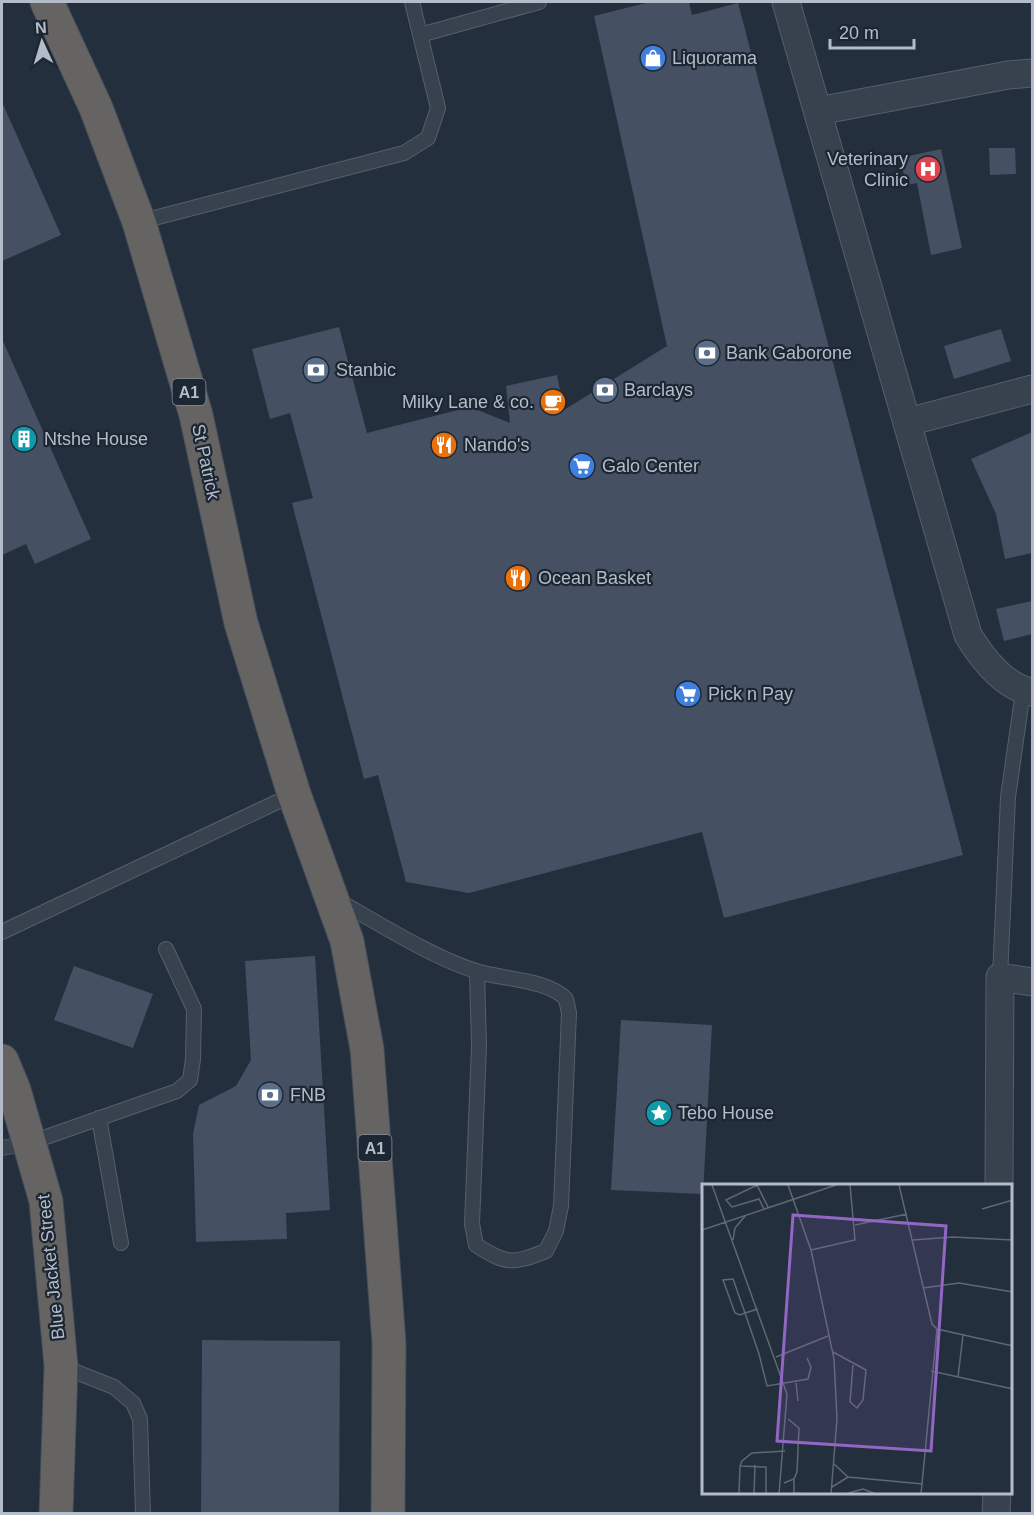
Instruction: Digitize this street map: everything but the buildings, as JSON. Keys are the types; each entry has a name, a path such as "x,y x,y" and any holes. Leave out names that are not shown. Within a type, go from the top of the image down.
{"highway":[{"name":"St Patrick","path":"47,2 96,108 139,222 196,415 241,623 294,794"},
{"name":"A1","path":"294,794 347,941 367,1049 389,1343 388,1514"},
{"name":"Blue Jacket Street","path":"2,1061 14,1090 15,1146 46,1201 61,1366 57,1514"}],"street":[{"path":"786,2 968,635 985,662 1028,692"},
{"path":"818,111 1008,75 1032,73"},
{"path":"908,423 1032,389"},
{"path":"999,1184 1000,977 1032,982"},
{"path":"996,1514 997,1494"}],"lane":[{"path":"139,222 404,153 428,138 438,108 412,2"},
{"path":"420,35 539,2"},
{"path":"1000,977 1008,797 1028,692"},
{"path":"2,932 294,794"},
{"path":"333,897 393,931 477,972 551,988 566,999 569,1013 561,1206 546,1251 521,1260 499,1260 476,1245 472,1224 479,1046 477,972"},
{"path":"15,1146 177,1091 190,1080 194,1010 166,950"},
{"path":"99,1118 122,1243"},
{"path":"61,1366 114,1387 133,1403 140,1419 143,1514"}],"place":[{"name":"Liquorama","path":"653,58"},
{"name":"Veterinary Clinic","path":"928,169"},
{"name":"Bank Gaborone","path":"707,353"},
{"name":"Stanbic","path":"316,370"},
{"name":"Barclays","path":"605,390"},
{"name":"Milky Lane & co.","path":"553,402"},
{"name":"Ntshe House","path":"24,439"},
{"name":"Nando's","path":"444,445"},
{"name":"Galo Center","path":"582,466"},
{"name":"Ocean Basket","path":"518,578"},
{"name":"Pick n Pay","path":"688,694"},
{"name":"FNB","path":"270,1095"},
{"name":"Tebo House","path":"659,1113"}]}
